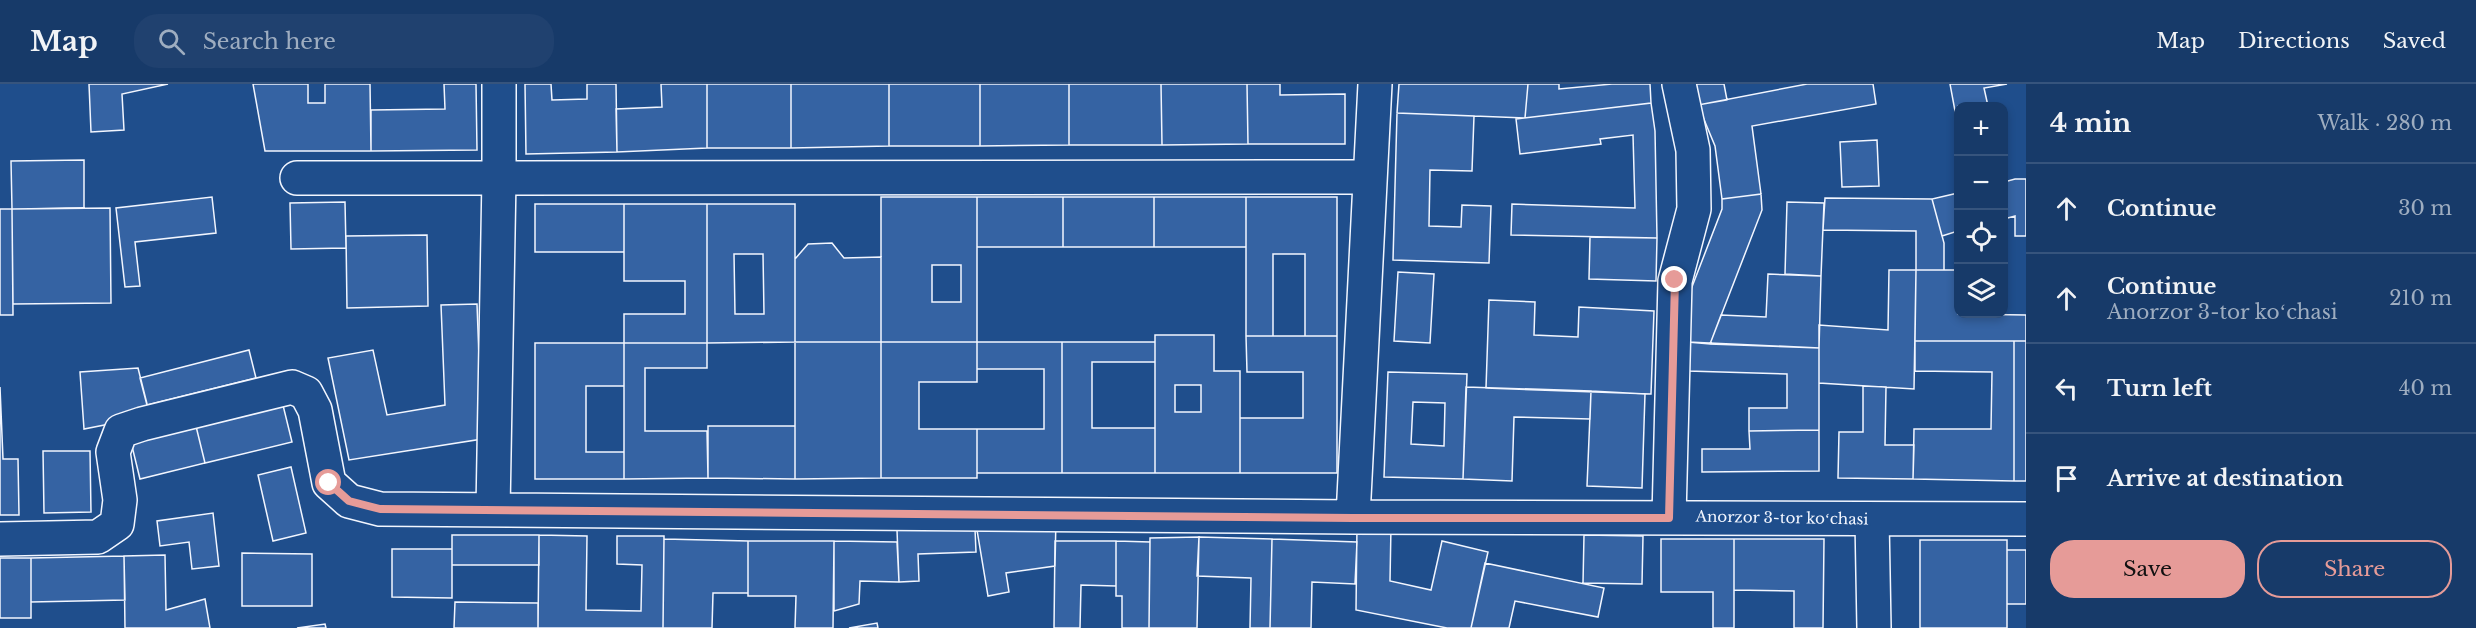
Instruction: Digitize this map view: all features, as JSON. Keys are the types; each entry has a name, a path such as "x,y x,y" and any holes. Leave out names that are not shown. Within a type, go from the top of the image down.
{"street":[{"path":"494,510 500,178 499,84"},
{"path":"1353,518 1375,84"},
{"path":"1669,518 1675,280 1694,209 1693,150 1679,84"},
{"path":"297,178 1370,177"},
{"name":"Anorzor 3-tor koʻchasi","path":"0,539 98,537 117,524 120,500 113,452 121,431 292,387 306,393 315,410 329,483 349,501 380,509 1353,518 2026,519"},
{"path":"1872,519 1874,628"}],"building":[{"path":"89,84 168,84 122,94 124,130 91,132"},
{"path":"253,84 308,84 308,103 325,103 325,84 370,84 371,151 265,151"},
{"path":"444,84 476,84 477,150 371,151 371,110 445,109"},
{"path":"525,84 551,84 552,100 587,99 587,84 616,84 617,152 526,154"},
{"path":"661,84 707,84 707,148 617,152 616,109 662,107"},
{"path":"707,84 791,84 791,148 707,148"},
{"path":"791,84 889,84 889,146 791,148"},
{"path":"889,84 980,84 980,146 889,146"},
{"path":"980,84 1069,84 1069,145 980,146"},
{"path":"1069,84 1161,84 1162,145 1069,145"},
{"path":"1161,84 1247,84 1248,144 1162,145"},
{"path":"1247,84 1280,84 1280,95 1345,94 1345,144 1248,144"},
{"path":"1399,84 1528,84 1525,118 1397,113"},
{"path":"1528,84 1559,84 1559,89 1612,84 1650,84 1651,103 1525,118"},
{"path":"1694,84 1724,84 1727,100 1698,105"},
{"path":"1807,84 1873,84 1876,104 1752,126 1761,194 1722,199 1715,146 1698,105"},
{"path":"1950,84 2007,84 1984,88 1987,102 1954,102 1954,106"},
{"path":"1651,103 1655,131 1657,238 1511,235 1512,204 1635,208 1633,135 1600,139 1601,144 1520,154 1516,119"},
{"path":"1397,113 1474,116 1472,171 1430,170 1429,226 1461,227 1462,205 1491,206 1489,263 1393,260"},
{"path":"1877,140 1879,186 1842,187 1840,142"},
{"path":"84,160 84,208 12,209 11,161"},
{"path":"2026,179 2026,236 2015,236 2015,216 2008,218 2008,181"},
{"path":"1761,194 1762,210 1710,344 1688,342 1690,292 1722,209 1722,199"},
{"path":"1954,194 1954,232 1942,236 1932,199"},
{"path":"212,197 216,233 135,242 140,286 125,287 116,208"},
{"path":"881,197 977,197 977,342 881,342","holes":["932,265 961,265 961,302 932,302"]},
{"path":"977,197 1063,197 1063,247 977,247"},
{"path":"1063,197 1154,197 1154,247 1063,247"},
{"path":"1154,197 1246,197 1246,247 1154,247"},
{"path":"1246,197 1337,197 1337,336 1305,336 1305,254 1273,254 1273,336 1246,336"},
{"path":"1825,198 1932,199 1944,243 1944,270 1916,270 1916,231 1823,230"},
{"path":"345,202 346,248 291,249 290,203"},
{"path":"1787,202 1824,203 1821,276 1785,274"},
{"path":"535,204 624,204 624,252 535,252"},
{"path":"624,204 707,204 707,343 624,343 624,314 685,314 685,281 624,281"},
{"path":"707,204 795,204 795,342 707,343","holes":["734,254 763,254 764,314 735,314"]},
{"path":"110,208 111,303 13,304 12,209"},
{"path":"0,209 12,209 13,315 0,315"},
{"path":"427,235 428,306 347,308 346,236"},
{"path":"1590,237 1657,238 1656,281 1589,279"},
{"path":"832,243 844,258 881,257 881,342 795,342 795,259 808,244"},
{"path":"1889,270 1916,270 1914,389 1819,383 1819,325 1888,330"},
{"path":"1916,270 1954,270 1954,318 2008,318 2008,315 2026,315 2026,341 1915,341"},
{"path":"1398,272 1434,274 1430,343 1394,341"},
{"path":"1768,274 1821,276 1819,348 1710,344 1721,315 1766,317"},
{"path":"1489,300 1535,302 1534,335 1578,337 1579,307 1654,311 1651,394 1486,388"},
{"path":"477,304 482,439 349,460 328,358 373,350 387,415 445,405 441,305"},
{"path":"1155,335 1214,335 1214,371 1240,371 1240,473 1155,473","holes":["1175,385 1201,385 1201,412 1175,412"]},
{"path":"1246,336 1337,336 1337,473 1240,473 1240,418 1303,418 1303,372 1247,372"},
{"path":"1915,341 2014,341 2014,481 1913,479 1914,429 1991,429 1992,372 1915,371"},
{"path":"2014,341 2026,341 2026,481 2014,481"},
{"path":"795,342 881,342 881,478 795,479"},
{"path":"881,342 977,342 977,382 919,382 919,429 977,429 977,478 881,478"},
{"path":"977,342 1062,342 1062,473 977,473 977,429 1044,429 1044,369 977,369"},
{"path":"1062,342 1155,342 1155,362 1092,362 1092,428 1155,428 1155,473 1062,473"},
{"path":"1688,342 1819,348 1819,430 1749,431 1749,408 1787,408 1787,374 1688,371"},
{"path":"535,343 624,343 624,386 586,386 586,452 624,452 624,479 535,479"},
{"path":"624,343 707,343 707,368 645,368 645,431 707,431 708,478 624,479"},
{"path":"249,350 256,378 147,405 140,378"},
{"path":"138,368 150,416 84,429 80,372"},
{"path":"1388,372 1467,374 1463,479 1384,477","holes":["1413,402 1445,403 1444,446 1411,444"]},
{"path":"1863,386 1886,387 1885,445 1914,445 1913,479 1838,478 1839,432 1863,432"},
{"path":"0,387 3,459 18,459 19,515 0,515"},
{"path":"1466,387 1591,391 1590,419 1514,417 1512,481 1463,479"},
{"path":"1591,391 1645,394 1642,488 1587,486"},
{"path":"281,397 292,442 205,463 194,418"},
{"path":"194,418 205,463 140,479 129,434"},
{"path":"708,426 795,426 795,479 708,478"},
{"path":"1819,430 1819,471 1702,472 1702,449 1750,449 1749,431"},
{"path":"43,451 90,451 91,512 44,513"},
{"path":"291,467 306,533 273,541 258,475"},
{"path":"213,513 219,566 192,569 189,542 160,546 157,521"},
{"path":"1056,517 1055,566 1006,573 1009,592 988,596 977,530"},
{"path":"1357,525 1391,526 1390,581 1431,590 1442,541 1488,552 1471,628 1447,628 1356,610"},
{"path":"975,529 976,552 918,554 919,581 899,582 897,530"},
{"path":"452,535 539,535 539,565 452,565"},
{"path":"539,535 587,536 586,610 641,611 642,565 617,564 617,536 664,536 663,628 538,628"},
{"path":"1584,535 1643,536 1642,584 1583,583"},
{"path":"1199,537 1272,539 1270,628 1250,628 1251,578 1197,576"},
{"path":"1199,537 1197,628 1149,628 1150,538"},
{"path":"664,539 748,541 748,593 713,593 712,628 663,628"},
{"path":"1272,539 1357,542 1355,584 1312,582 1311,628 1270,628"},
{"path":"1661,539 1734,539 1734,628 1713,628 1713,592 1661,592"},
{"path":"1734,539 1824,539 1823,628 1794,628 1794,591 1734,590"},
{"path":"1920,540 2007,540 2007,628 1920,628"},
{"path":"748,541 834,541 833,628 795,628 796,596 748,596"},
{"path":"834,541 897,542 899,582 860,581 859,604 834,611"},
{"path":"1055,541 1116,541 1116,586 1081,585 1080,628 1054,628"},
{"path":"1116,541 1150,542 1149,628 1122,628 1122,596 1116,596"},
{"path":"392,549 452,549 452,598 392,597"},
{"path":"2007,550 2026,550 2026,604 2007,604"},
{"path":"242,553 312,554 312,606 242,606"},
{"path":"165,555 166,610 205,599 210,628 125,628 124,556"},
{"path":"124,556 125,600 31,602 31,558"},
{"path":"0,558 31,558 31,618 0,618"},
{"path":"1485,563 1604,588 1598,617 1515,601 1509,628 1471,628"},
{"path":"455,602 538,603 538,628 454,628"},
{"path":"877,623 878,628 849,628"},
{"path":"325,624 326,628 297,628"}],"route":[{"path":"329,483 349,501 380,509 1353,518 1669,518 1675,280"}]}
